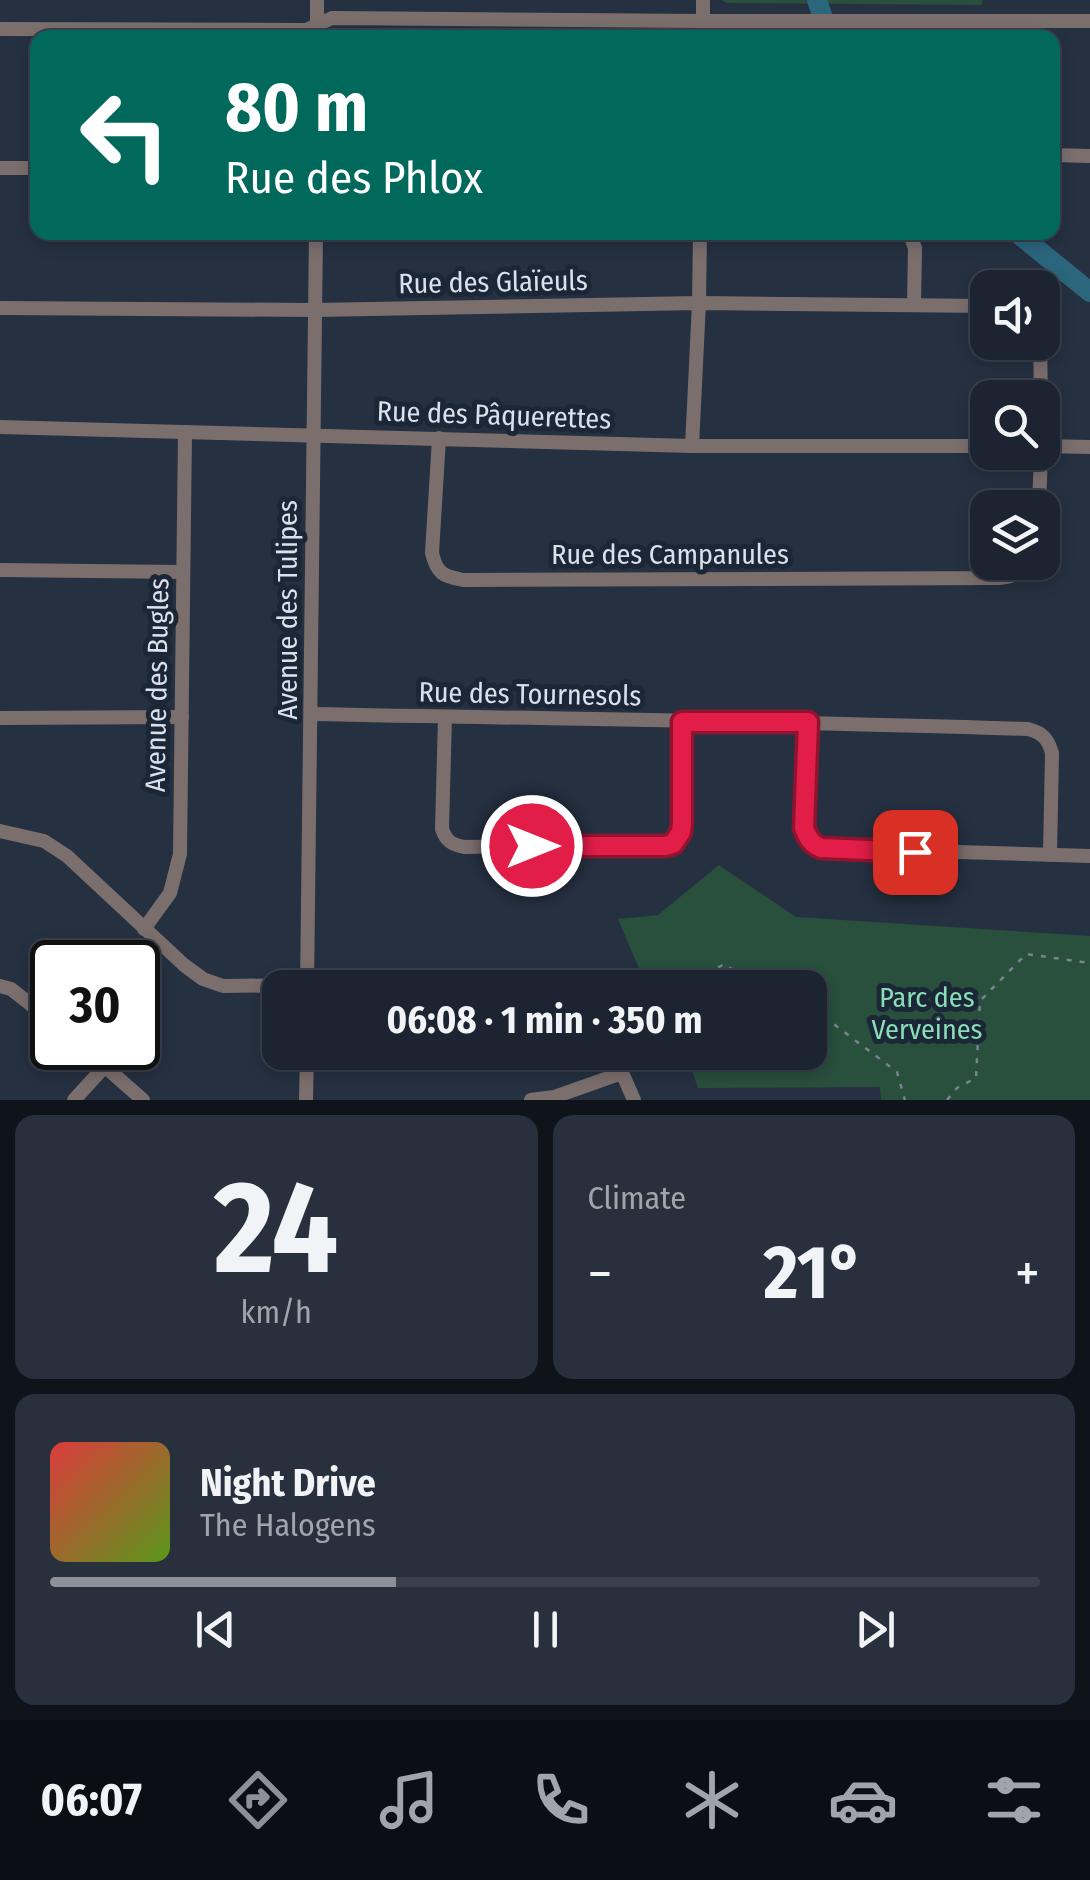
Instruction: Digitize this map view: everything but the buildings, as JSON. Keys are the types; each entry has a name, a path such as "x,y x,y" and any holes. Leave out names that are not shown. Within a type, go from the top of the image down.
{"street":[{"path":"317,30 318,0"},
{"path":"703,0 703,30"},
{"path":"318,30 332,18 703,30 780,21 1090,21"},
{"path":"0,29 306,30"},
{"path":"1060,155 1090,156"},
{"path":"0,168 30,168"},
{"name":"Avenue des Tulipes","path":"308,970 316,240"},
{"path":"692,446 700,240"},
{"path":"912,240 914,304"},
{"name":"Rue des Glaïeuls","path":"0,308 970,306"},
{"name":"Rue des Pâquerettes","path":"0,426 692,446 970,446"},
{"name":"Avenue des Bugles","path":"144,929 170,894 180,854 185,432"},
{"name":"Rue des Campanules","path":"438,438 432,552 435,565 450,578 970,578"},
{"path":"1060,448 1090,446"},
{"path":"0,570 184,572"},
{"name":"Rue des Tournesols","path":"312,714 1028,728 1049,742 1052,754 1050,855"},
{"path":"0,718 182,716"},
{"path":"445,717 442,829 451,843 464,847 673,844 682,823 682,722"},
{"path":"808,722 804,828 813,844 821,848 1090,856"},
{"path":"0,831 44,841 68,856 144,929 204,979 223,986 262,986"},
{"path":"0,986 12,988 30,1003"},
{"path":"74,1100 102,1070"},
{"path":"110,1070 143,1100"},
{"path":"306,1100 307,1070"},
{"path":"620,1070 634,1100"},
{"path":"531,1100 622,1074"}],"path":[{"path":"947,1100 957,1088 976,1078 980,1001 1026,954 1090,962"},
{"path":"827,1022 897,1072 905,1100"}],"green space":[{"path":"722,0 982,0 982,5 726,3"},
{"name":"Parc des Verveines","path":"719,865 796,917 1090,936 1090,1100 881,1100 880,1087 698,1088 692,1070 827,1070 827,970 640,970 618,919 658,915"}],"waterway":[{"path":"817,0 830,30"},
{"path":"1026,240 1090,292"}],"route":[{"path":"532,846 673,844 682,823 682,722 808,722 804,828 808,838 821,848 915,852"}]}
